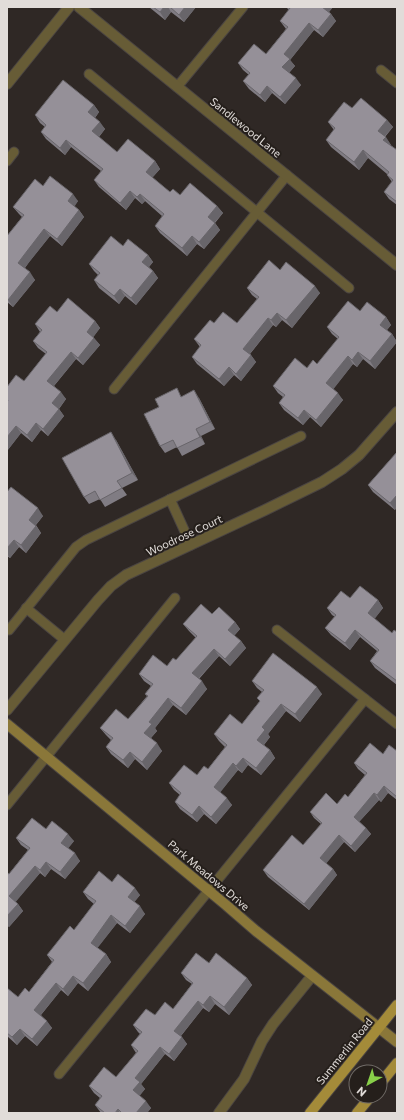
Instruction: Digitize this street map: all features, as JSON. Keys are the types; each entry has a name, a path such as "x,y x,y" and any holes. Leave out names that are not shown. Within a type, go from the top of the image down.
{"main road":[{"name":"Summerlin Road","path":"310,1113 397,1005"},
{"path":"388,1074 397,1063"},
{"path":"357,1113 364,1104"}],"street":[{"path":"7,84 69,7"},
{"name":"Sandlewood Lane","path":"79,7 397,265"},
{"name":"Woodrose Court","path":"7,710 111,586 126,575 279,503 322,482 342,470 359,455 397,412"},
{"name":"Park Meadows Drive","path":"7,724 256,932 397,1042"},
{"path":"219,1113 244,1079 262,1041 273,1024 312,976"}],"lane":[{"path":"177,87 243,7"},
{"path":"381,70 397,83"},
{"path":"89,74 349,288"},
{"path":"7,161 14,152"},
{"path":"114,389 287,175"},
{"path":"9,630 76,547 86,540 301,436"},
{"path":"170,499 191,545"},
{"path":"7,806 175,598"},
{"path":"26,608 65,640"},
{"path":"277,630 397,724"},
{"path":"59,1074 365,699"}],"building":[{"path":"153,7 164,7 160,12"},
{"path":"170,7 185,7 179,15"},
{"path":"289,7 322,7 331,14 318,30 309,23 284,54 290,59 282,67 296,78 280,97 267,86 260,95 243,81 250,73 238,63 254,44 266,54 288,27 280,21 290,8"},
{"path":"63,80 94,105 88,112 100,122 92,131 117,152 128,139 155,161 146,172 170,192 173,189 180,195 190,183 217,206 208,217 215,223 199,242 192,236 182,248 155,226 164,214 140,194 137,197 130,191 120,203 94,180 103,169 66,140 60,148 41,132 46,125 35,115"},
{"path":"361,98 387,120 378,131 386,137 383,140 397,150 397,202 384,192 393,180 387,175 389,172 363,150 354,162 326,140 335,128 328,122 344,102 352,108"},
{"path":"50,176 73,194 68,201 79,210 57,239 44,229 18,263 30,272 8,300 7,236 24,215 13,207 35,179 43,186"},
{"path":"111,236 123,246 128,239 148,255 142,262 153,271 131,298 120,289 114,296 94,280 100,273 89,264"},
{"path":"269,260 280,270 286,262 315,286 286,320 277,313 271,320 268,318 243,349 251,355 236,374 229,367 219,379 192,357 201,345 194,339 210,320 214,323 223,312 237,323 259,297 247,288"},
{"path":"68,298 95,321 87,332 94,338 78,358 71,352 47,381 61,392 52,403 59,409 43,429 36,423 27,435 16,426 7,437 7,387 16,375 24,381 47,352 33,341 42,330 35,324 50,306 57,312"},
{"path":"348,301 360,311 367,302 386,317 380,325 392,334 370,361 358,352 352,360 348,356 326,383 338,393 316,420 304,410 298,418 279,403 285,395 273,386 295,358 307,368 313,360 317,364 339,337 327,327"},
{"path":"177,388 181,397 194,390 210,422 196,429 200,437 177,448 173,440 160,446 144,414 159,407 155,399"},
{"path":"111,432 132,473 117,481 122,488 100,500 95,491 84,497 62,458"},
{"path":"397,452 397,495 390,503 368,485"},
{"path":"11,487 38,508 29,520 36,526 21,545 14,540 7,548 7,492"},
{"path":"360,586 378,600 368,613 392,633 394,630 397,632 397,681 370,661 379,650 355,630 345,643 325,628 336,615 327,608 341,591 350,598"},
{"path":"201,604 212,614 219,607 235,622 228,630 241,641 225,659 214,649 192,673 202,681 181,708 168,698 149,722 152,724 144,733 157,743 142,762 130,752 123,760 106,747 113,738 100,728 116,709 128,719 148,696 145,694 153,684 139,674 153,655 167,666 173,658 176,660 197,636 183,624"},
{"path":"273,653 317,687 295,714 281,704 262,727 265,730 257,740 270,750 256,768 243,758 236,766 233,763 214,787 227,798 211,817 199,806 192,815 175,802 181,793 169,783 184,765 197,775 204,766 208,769 227,745 214,734 230,714 242,724 260,701 257,698 264,690 252,681"},
{"path":"370,743 383,754 389,745 397,751 397,797 384,786 377,795 374,793 354,817 366,828 351,846 339,835 320,858 333,869 304,904 263,870 292,835 303,845 322,823 310,812 326,793 337,804 345,794 348,797 367,773 354,763"},
{"path":"32,818 46,829 52,821 68,834 61,843 75,853 60,872 46,862 40,870 35,866 9,896 18,904 7,916 7,873 9,874 30,848 16,838"},
{"path":"99,871 112,882 118,874 135,888 128,897 140,906 125,926 111,915 91,943 106,954 83,983 73,976 63,989 56,983 34,1010 47,1021 32,1039 20,1029 12,1037 7,1033 7,988 18,997 25,988 29,992 54,960 47,955 70,926 74,930 96,901 83,892"},
{"path":"196,953 209,963 216,953 247,978 224,1007 210,996 203,1005 198,1001 174,1031 182,1037 169,1054 160,1047 135,1078 140,1082 133,1090 146,1101 136,1113 122,1113 118,1109 115,1113 105,1113 95,1105 102,1096 89,1086 104,1067 116,1077 138,1051 131,1045 142,1032 133,1025 146,1009 155,1015 165,1002 173,1009 193,983 181,973"}]}
